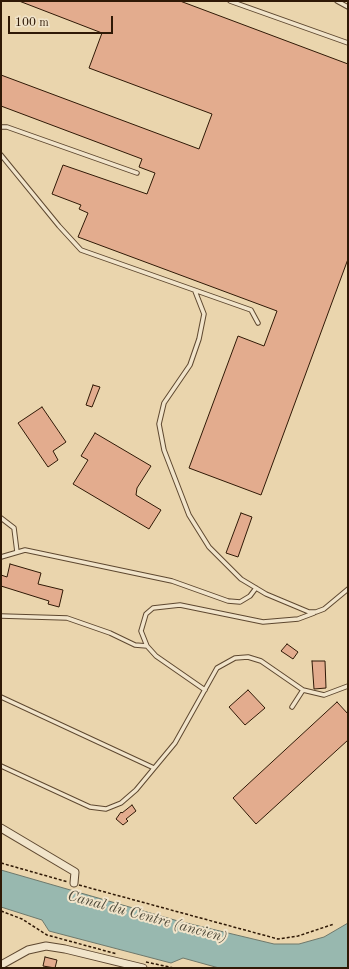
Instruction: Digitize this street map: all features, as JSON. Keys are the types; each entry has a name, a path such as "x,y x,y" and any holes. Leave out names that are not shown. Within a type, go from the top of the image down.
{"street":[{"path":"1,828 74,872 74,883"},
{"path":"1,965 28,950 46,946 65,948 143,968"}],"lane":[{"path":"230,1 348,43"},
{"path":"337,1 348,7"},
{"path":"1,127 7,127 137,173"},
{"path":"1,155 59,226 81,250 251,310 258,323"},
{"path":"195,291 204,314 200,339 190,365 164,403 159,424 164,450 189,515 209,547 240,579 256,588 309,612 316,612"},
{"path":"1,518 14,528 17,552"},
{"path":"1,557 25,550 172,581 228,600 240,602 250,596 256,588"},
{"path":"205,690 156,656 147,646 141,631 146,614 153,608 180,605 263,622 298,619 324,609 348,589"},
{"path":"1,616 67,618 110,633 135,645 147,646"},
{"path":"1,766 90,807 106,809 121,803 136,790 175,743 217,668 235,658 248,657 261,661 303,690 324,695 348,686"},
{"path":"292,708 303,690"},
{"path":"1,697 154,768"}],"path":[{"path":"1,863 278,939 298,936 334,924"},
{"path":"1,911 22,920 47,935 119,954"},
{"path":"140,960 174,968"}],"water":[{"name":"Canal du Centre (ancien)","path":"1,870 178,921 274,944 299,944 324,937 348,923 348,968 219,968 183,958 171,963 49,931 42,920 1,907"}],"building":[{"path":"19,1 180,1 348,64 348,259 261,495 189,468 238,336 264,346 277,311 78,237 88,213 79,209 81,205 52,194 63,165 147,194 155,173 139,167 142,159 1,106 1,75 199,149 212,114 89,68 102,33"},
{"path":"93,385 100,387 92,407 86,405"},
{"path":"42,407 66,442 53,451 58,460 48,467 18,423"},
{"path":"95,433 151,466 137,488 136,495 161,510 149,529 73,484 88,460 81,456"},
{"path":"241,513 252,517 238,557 226,553"},
{"path":"10,564 41,573 38,584 63,590 59,607 48,604 49,601 1,586 1,575 7,577"},
{"path":"287,644 298,652 293,659 281,651"},
{"path":"312,661 325,661 326,688 314,689"},
{"path":"248,690 265,708 245,725 229,707"},
{"path":"337,702 348,714 348,740 256,824 233,798"},
{"path":"132,805 136,811 126,819 128,821 123,825 116,819 121,812 122,813"},
{"path":"45,957 57,960 55,968 43,966"}]}
